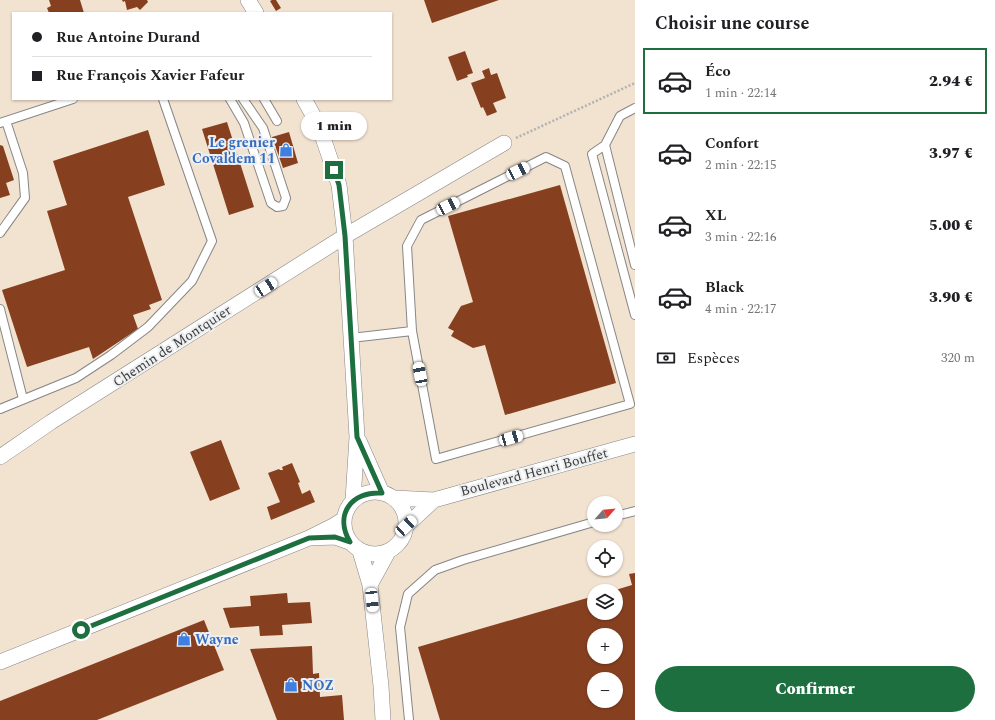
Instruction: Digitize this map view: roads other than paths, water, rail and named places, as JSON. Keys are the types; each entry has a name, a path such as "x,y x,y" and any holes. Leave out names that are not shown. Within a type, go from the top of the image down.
{"street":[{"path":"248,0 255,12"},
{"path":"305,100 319,126 339,185 345,236 357,437 353,500"},
{"name":"Chemin de Montquier","path":"0,457 51,422 345,236 504,143"},
{"path":"357,437 388,496"},
{"name":"Boulevard Henri Bouffet","path":"388,496 434,500 635,444"},
{"path":"309,538 335,537 355,547 369,554 379,555 395,548 401,541 406,526 405,515 401,506 388,496 372,492 353,500 347,509 344,519 344,527 355,547 370,585 381,686 383,720"},
{"name":"Boulevard Henri Bouffet","path":"406,526 434,500"},
{"path":"0,662 309,538 344,519"},
{"path":"370,585 388,552"}],"lane":[{"path":"0,233 25,198 23,173 3,122 70,100"},
{"path":"0,409 76,378 111,355 148,327 192,281 212,242 163,100"},
{"path":"231,100 244,123 271,203 276,207 283,206 286,198 263,128 244,100"},
{"path":"265,100 276,121"},
{"path":"635,108 620,116 605,145 592,154 635,315"},
{"path":"605,145 635,265"},
{"path":"546,157 565,166 630,404 436,459 412,331 407,246 420,220 546,157"},
{"path":"0,309 3,334 23,399"},
{"path":"351,338 412,331"},
{"path":"623,514 635,511"},
{"path":"409,720 400,627 408,594 435,570 463,560 587,524"}],"place":[{"name":"Le grenier Covaldem 11","path":"286,150"},
{"name":"Wayne","path":"184,639"},
{"name":"NOZ","path":"291,685"}]}
